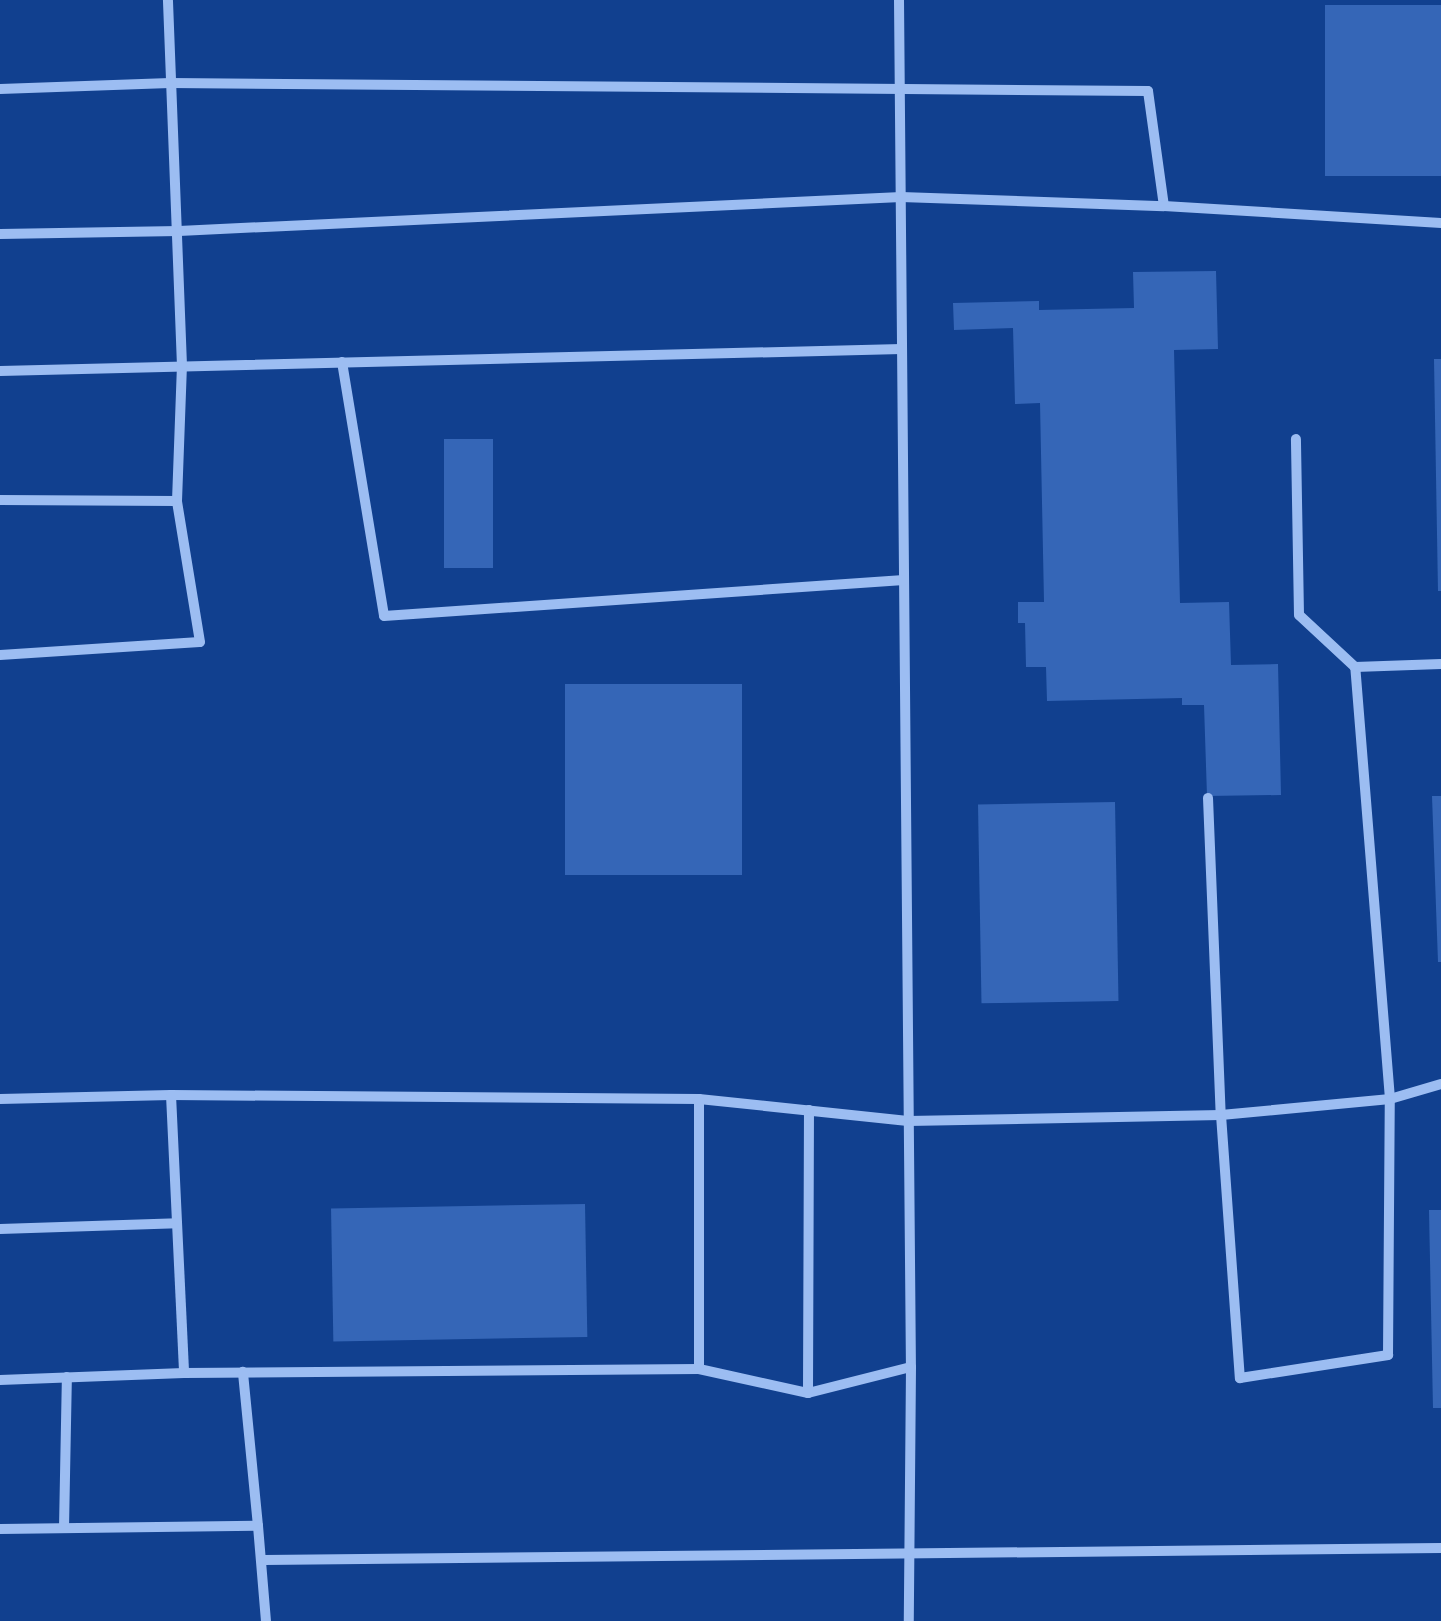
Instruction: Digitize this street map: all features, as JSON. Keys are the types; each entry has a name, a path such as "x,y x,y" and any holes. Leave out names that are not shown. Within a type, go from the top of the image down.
{"street":[{"path":"0,655 201,642 177,501 182,366 179,231 170,83 168,0"},
{"path":"899,0 910,1367 909,1621"},
{"path":"0,89 170,83 1148,91 1164,206"},
{"path":"0,234 179,231 901,197 1164,206 1441,223"},
{"path":"0,371 902,349"},
{"path":"342,362 384,616 904,580"},
{"path":"1208,798 1221,1115 1239,1378 1388,1355 1390,1099 1355,667 1299,615 1296,439"},
{"path":"0,500 177,501"},
{"path":"1355,667 1441,664"},
{"path":"0,1100 171,1095 699,1099 908,1121 1221,1115 1390,1099 1441,1084"},
{"path":"171,1095 184,1372"},
{"path":"699,1099 699,1369"},
{"path":"808,1393 809,1110"},
{"path":"0,1229 177,1223"},
{"path":"0,1380 184,1372 699,1369 808,1393 910,1367"},
{"path":"243,1372 258,1526 264,1560 266,1621"},
{"path":"64,1528 67,1377"},
{"path":"0,1529 258,1526"},
{"path":"264,1560 908,1556 1441,1548"}],"building":[{"path":"1325,5 1441,5 1441,176 1325,176"},
{"path":"1216,271 1218,349 1174,350 1180,603 1229,602 1231,665 1278,664 1281,795 1207,796 1204,705 1182,705 1182,698 1047,701 1046,667 1026,667 1025,623 1018,623 1018,602 1044,602 1040,403 1015,404 1013,328 954,330 953,303 1039,301 1039,310 1134,308 1133,272"},
{"path":"1434,359 1441,359 1441,591 1438,591"},
{"path":"444,439 493,439 493,568 444,568"},
{"path":"565,684 742,684 742,875 565,875"},
{"path":"1432,796 1441,796 1441,962 1438,962"},
{"path":"1115,802 1118,1001 981,1003 978,804"},
{"path":"585,1204 587,1337 333,1341 331,1208"},
{"path":"1429,1210 1441,1210 1441,1408 1433,1408"}]}
